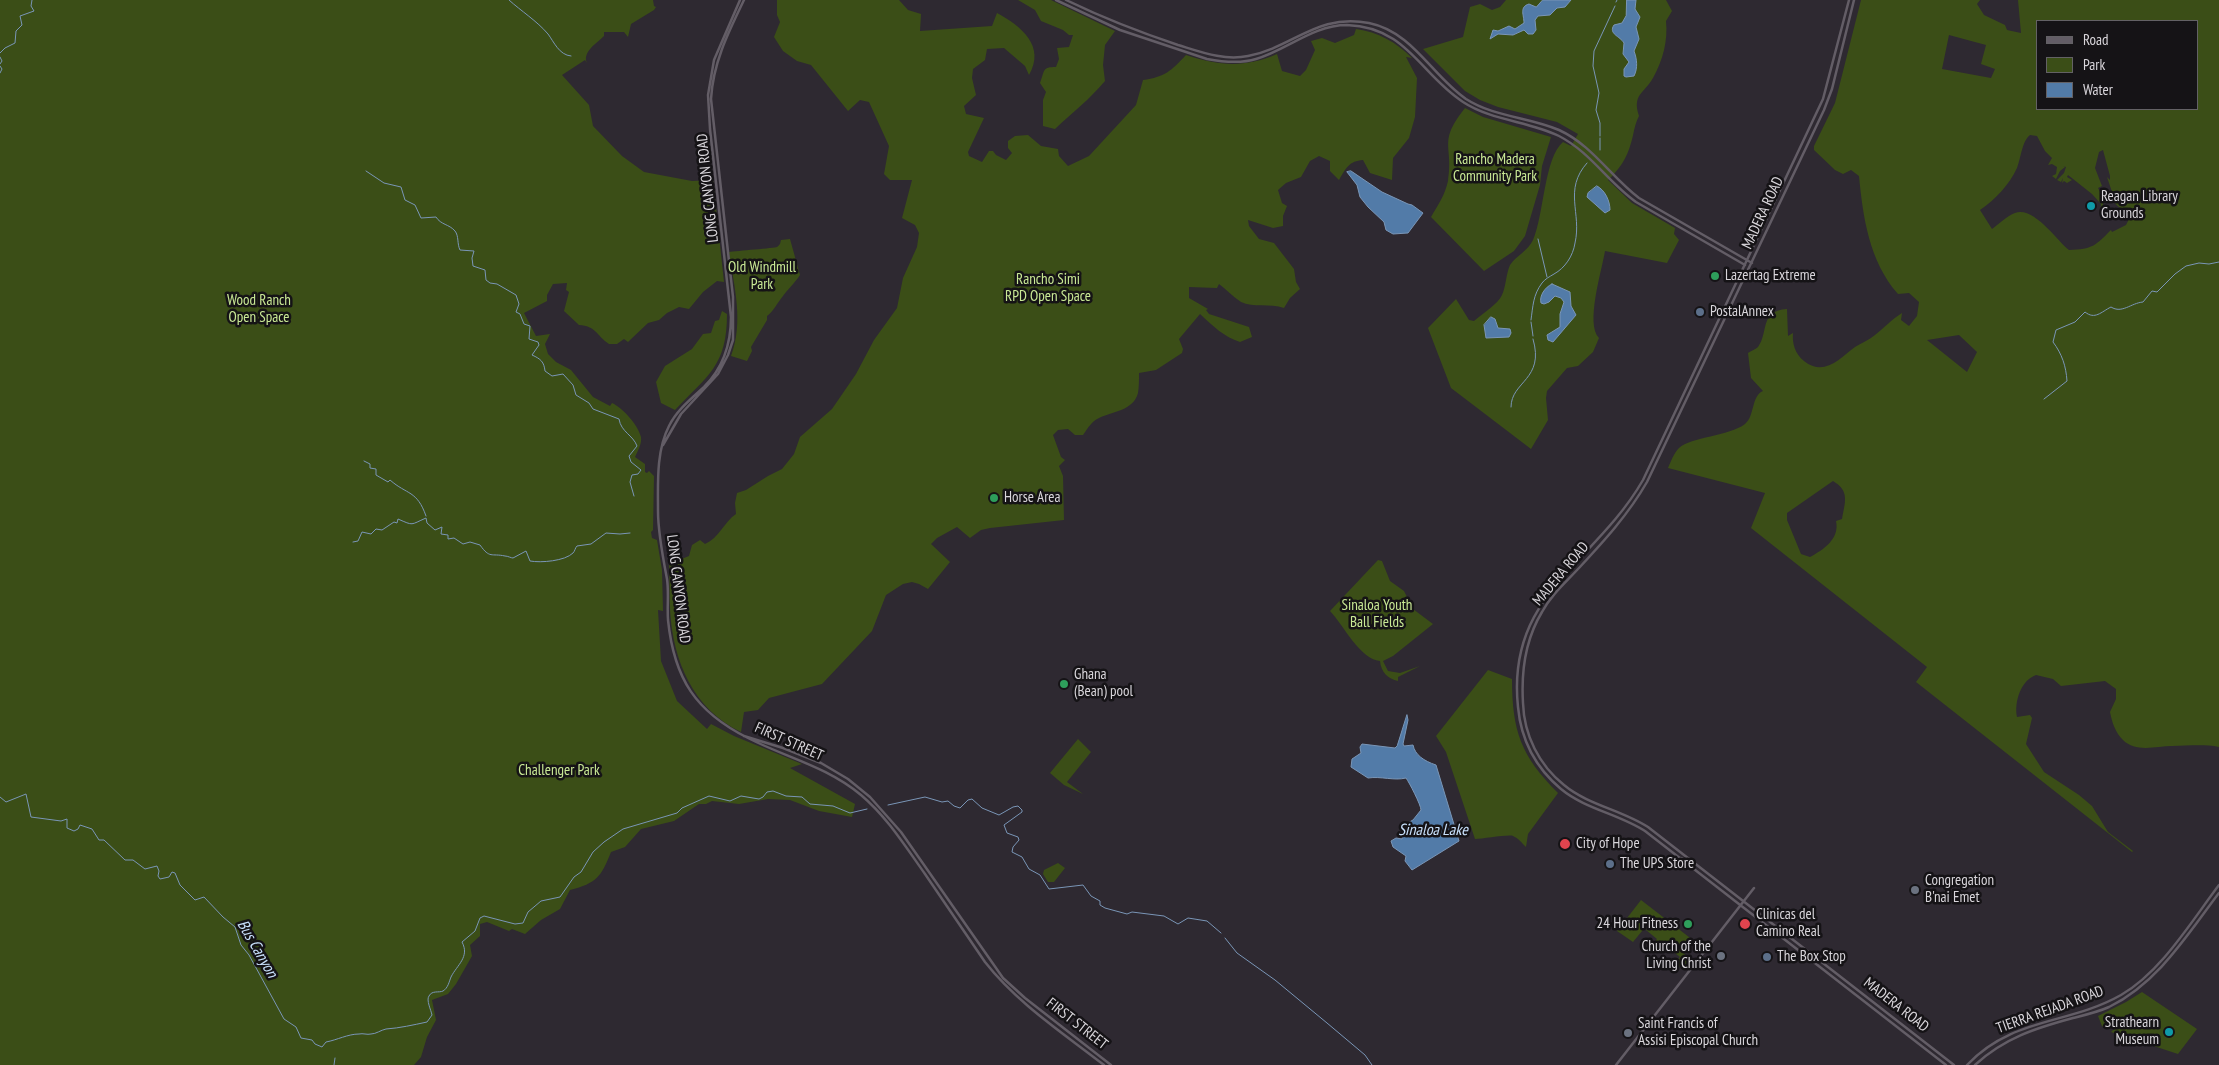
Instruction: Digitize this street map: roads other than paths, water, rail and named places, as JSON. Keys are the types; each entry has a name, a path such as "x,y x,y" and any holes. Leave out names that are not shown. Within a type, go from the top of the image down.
{"main road":[{"name":"LONG CANYON ROAD","path":"740,0 714,60 708,95 710,129 731,316 730,338 719,367 706,384 678,412 666,432 659,466 658,513 665,561 668,621 673,648 682,677 699,704 722,725 744,736"},
{"name":"LONG CANYON ROAD","path":"662,446 680,414 718,374 733,340 733,297 711,99 713,77 718,57 744,0"},
{"path":"1056,0 1120,30 1207,59 1222,62 1256,59 1331,27 1357,26 1378,31 1405,46 1452,94 1463,102 1482,112 1545,130 1571,143 1579,148 1620,189 1636,202 1750,268"},
{"path":"1066,0 1132,30 1210,55 1226,58 1248,56 1265,51 1318,26 1332,22 1370,23 1384,28 1403,39 1466,99 1483,108 1543,125 1571,137 1584,146 1627,189 1639,198 1752,263"},
{"name":"MADERA ROAD","path":"1849,0 1826,94 1643,480 1619,517 1554,586 1538,607 1524,639 1517,670 1517,699 1520,726 1531,753 1543,771 1572,796 1636,825 1946,1065"},
{"name":"MADERA ROAD","path":"1854,0 1828,100 1750,268 1640,495 1623,520 1559,590 1539,616 1527,646 1522,680 1524,715 1528,735 1539,756 1552,774 1564,785 1580,796 1638,820 1954,1065"},
{"name":"FIRST STREET","path":"744,736 825,771 847,784 872,804 898,835 984,962 1000,981 1104,1065"},
{"name":"FIRST STREET","path":"744,736 783,748 821,763 870,797 901,832 1003,978 1020,994 1111,1065"},
{"path":"1680,859 1684,858 1706,874"},
{"name":"TIERRA REJADA ROAD","path":"1967,1065 1992,1044 2015,1031 2093,1008 2127,991 2157,964 2219,885"},
{"path":"1616,1065 1754,888"},
{"name":"TIERRA REJADA ROAD","path":"1975,1065 1996,1048 2017,1035 2095,1012 2131,994 2158,970 2219,893"}],"water":[{"path":"1543,0 1571,0 1565,7 1557,8 1550,15 1538,16 1535,20 1536,30 1533,34 1528,34 1524,30 1513,35 1498,34 1490,39 1493,30 1498,31 1509,26 1515,29 1524,23 1524,7 1529,4 1536,7"},
{"path":"1627,0 1636,0 1635,9 1640,17 1636,27 1639,39 1634,51 1636,70 1634,76 1626,77 1624,76 1624,69 1629,62 1623,54 1624,43 1612,31 1614,25 1622,23 1626,16"},
{"path":"1351,171 1382,192 1412,205 1423,213 1408,233 1393,234 1386,230 1384,222 1360,197 1357,185 1347,172"},
{"path":"1597,186 1605,193 1609,203 1610,210 1605,213 1587,197 1588,193"},
{"path":"1552,284 1570,292 1571,306 1576,315 1553,342 1548,340 1547,335 1560,327 1560,314 1564,302 1561,298 1555,296 1549,302 1541,303 1543,292"},
{"path":"1491,317 1495,319 1498,328 1510,329 1509,337 1486,338 1484,325"},
{"name":"Sinaloa Lake","path":"1407,715 1408,720 1403,744 1404,746 1413,745 1421,757 1436,765 1459,841 1412,870 1405,861 1406,856 1393,847 1391,841 1396,838 1402,839 1404,825 1413,820 1421,810 1408,780 1406,778 1368,778 1351,767 1352,759 1361,753 1360,747 1362,744 1395,748"}],"waterway":[{"path":"0,53 15,43 16,31 22,25 20,16 34,11 31,6 32,0"},
{"path":"509,0 544,29 560,51 571,56"},
{"path":"1600,136 1600,123 1596,110 1599,93 1593,66 1594,51 1615,6"},
{"path":"0,57 2,61 0,64"},
{"path":"0,66 2,69 0,73"},
{"path":"1600,138 1600,150"},
{"path":"1531,320 1534,301 1539,287 1546,279 1562,268 1572,252 1577,232 1576,183 1587,163"},
{"path":"366,171 384,183 401,187 405,200 415,205 421,218 436,217 440,222 455,231 460,250 474,251 472,258 473,266 485,270 486,280 516,295 519,304 516,312 520,314 524,324 530,326 529,339 538,342 539,345 532,355 542,361 545,371 552,376 563,374 573,385 576,395 589,403 593,409 619,419 622,427 637,446 629,456 631,462 641,470 638,474 632,475 630,482 634,496"},
{"path":"1538,239 1547,277"},
{"path":"2044,399 2067,381 2063,360 2053,342 2056,330 2075,322 2085,312 2095,315 2111,307 2123,309 2143,302 2152,291 2157,292 2186,266 2219,262"},
{"path":"1531,322 1533,336"},
{"path":"1511,407 1512,398 1531,372 1535,363 1536,353 1533,339"},
{"path":"364,461 370,464 370,468 376,469 376,475 388,482 390,480 415,497 426,516"},
{"path":"353,542 358,541 362,532 371,534 376,529 382,530 394,522 397,523 398,519 412,524 426,518 427,523 435,530 442,527 441,534 448,535 448,539 454,538 463,544 470,542 480,545 491,555 513,558 526,551 530,561 540,562 553,561 569,556 577,546 591,544 606,533 630,533"},
{"name":"Bus Canyon","path":"0,797 6,802 26,794 31,817 61,821 67,819 67,828 74,831 80,825 92,829 99,840 104,840 125,860 133,860 145,869 157,866 160,879 169,877 172,872 175,873 180,885 195,900 204,897 235,927 241,945 249,955 284,1019 296,1027 301,1038 312,1040 315,1044 322,1047 326,1042 351,1035 373,1034 386,1029 427,1022 432,1015 428,1002 430,994 443,991 447,987 464,957 462,942 475,931 480,918 484,916 515,924 523,923 528,912 541,901 560,897 574,877 581,872 593,852 623,829 677,813 682,808 709,796 730,801 741,796 759,799 767,792 773,791 786,796 802,797 810,804 833,806 850,813 867,809"},
{"path":"888,805 925,797 942,802 948,801 960,808 968,800 972,799 982,808 999,815 1018,806 1022,812 1004,825 1007,833 1018,837 1019,840 1013,847 1012,852 1022,857 1029,869 1040,875 1049,889 1083,885 1091,896 1100,901 1100,905 1105,908 1127,914 1132,912 1164,916 1178,924 1188,918 1207,921 1221,933"},
{"path":"1225,938 1237,953 1275,980 1327,1023 1365,1055 1372,1065"},
{"path":"334,1065 335,1058"}],"place":[{"name":"Reagan Library Grounds","path":"2091,206"},
{"name":"Lazertag Extreme","path":"1715,276"},
{"name":"PostalAnnex","path":"1700,312"},
{"name":"Horse Area","path":"994,498"},
{"name":"Ghana (Bean) pool","path":"1064,684"},
{"name":"City of Hope","path":"1565,844"},
{"name":"The UPS Store","path":"1610,864"},
{"name":"Congregation B'nai Emet","path":"1915,890"},
{"name":"24 Hour Fitness","path":"1688,924"},
{"name":"Clinicas del Camino Real","path":"1745,924"},
{"name":"Church of the Living Christ","path":"1721,956"},
{"name":"The Box Stop","path":"1767,957"},
{"name":"Strathearn Museum","path":"2169,1032"},
{"name":"Saint Francis of Assisi Episcopal Church","path":"1628,1033"}],"park label":[{"name":"Rancho Madera Community Park","path":"1495,168"},
{"name":"Old Windmill Park","path":"762,276"},
{"name":"Rancho Simi RPD Open Space","path":"1048,288"},
{"name":"Wood Ranch Open Space","path":"259,310"},
{"name":"Sinaloa Youth Ball Fields","path":"1377,614"},
{"name":"Challenger Park","path":"559,771"}]}
